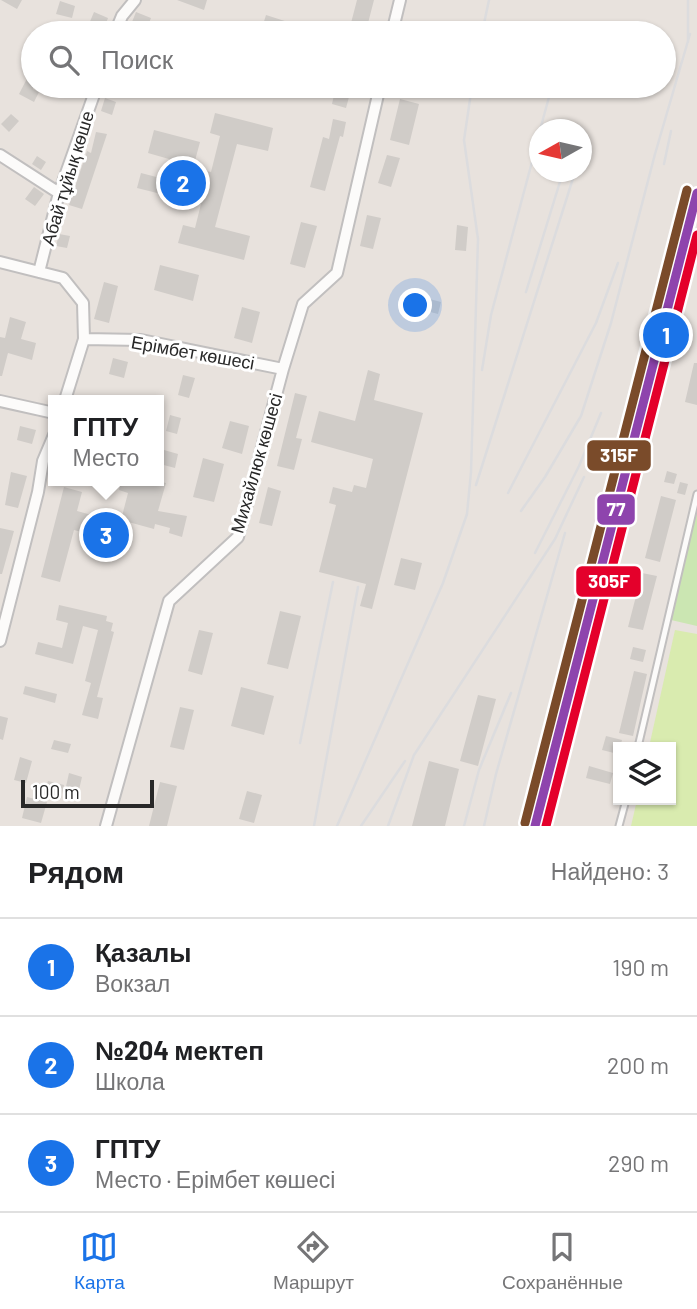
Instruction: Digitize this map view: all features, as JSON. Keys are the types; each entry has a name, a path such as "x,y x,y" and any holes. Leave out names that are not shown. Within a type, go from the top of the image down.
{"street":[{"path":"119,21 135,0"},
{"path":"395,21 400,0"},
{"name":"Абай тұйық көше","path":"38,272 59,193 93,98"},
{"name":"Михайлюк көшесі","path":"106,826 169,601 238,537 303,304 337,273 377,98"},
{"path":"0,155 59,193"},
{"path":"0,262 63,278 83,303 84,339 67,395"},
{"name":"Ерімбет көшесі","path":"84,339 141,340 283,369"},
{"path":"0,401 48,412"},
{"path":"0,641 48,451"}],"lane":[{"path":"639,742 697,494"},
{"path":"619,826 625,805"}],"green space":[{"path":"697,511 697,626 671,620"},
{"path":"675,630 697,634 697,826 631,826 636,805 676,805 676,742 650,742"}],"building":[{"path":"1,0 22,0 17,9"},
{"path":"177,0 207,0 204,10"},
{"path":"357,0 374,0 369,21 352,21"},
{"path":"60,1 75,6 72,18 56,14"},
{"path":"94,12 108,18 107,21 90,21"},
{"path":"136,12 151,18 150,21 132,21"},
{"path":"266,15 285,21 264,21"},
{"path":"105,98 116,102 112,115 101,111"},
{"path":"333,98 349,98 346,108 332,104"},
{"path":"400,99 419,104 409,145 390,140"},
{"path":"215,113 273,128 268,151 237,144 215,227 250,236 244,260 178,243 183,225 195,228 201,204 137,188 141,173 164,179 169,159 148,153 154,130 200,142 193,168 211,172 220,136 210,133"},
{"path":"11,114 19,121 9,132 1,124"},
{"path":"333,119 346,122 325,191 310,187 323,137 329,139"},
{"path":"96,132 107,134 82,209 69,205 87,151 91,153"},
{"path":"387,155 400,158 391,187 378,183"},
{"path":"37,156 46,162 41,170 32,164"},
{"path":"34,187 44,194 35,206 25,199"},
{"path":"367,215 381,218 373,249 360,246"},
{"path":"301,222 317,226 305,268 290,264"},
{"path":"457,225 468,227 466,251 455,250"},
{"path":"59,234 70,236 67,248 56,246"},
{"path":"160,265 199,275 193,301 154,290"},
{"path":"104,282 118,286 109,323 94,319"},
{"path":"414,295 441,302 438,314 411,307"},
{"path":"242,307 260,312 252,343 234,338"},
{"path":"10,317 26,322 21,339 36,343 32,360 8,353 0,376 0,337 5,338"},
{"path":"113,358 128,362 124,378 109,374"},
{"path":"694,363 697,363 697,405 685,402"},
{"path":"368,370 380,374 374,400 423,413 372,609 360,606 366,584 319,572 336,505 329,503 333,487 352,492 354,485 366,488 373,459 311,442 319,411 355,421"},
{"path":"183,375 195,378 189,398 178,395"},
{"path":"295,393 307,396 296,438 302,439 294,470 277,466"},
{"path":"170,415 181,418 177,434 166,431"},
{"path":"230,421 249,426 242,454 222,448"},
{"path":"20,426 36,430 32,444 17,440"},
{"path":"164,450 178,454 175,468 164,465"},
{"path":"203,458 224,464 214,502 193,497"},
{"path":"667,471 677,474 674,484 664,482"},
{"path":"11,472 27,476 18,508 5,505"},
{"path":"680,482 688,484 685,495 677,493"},
{"path":"166,483 158,511 187,516 182,537 169,533 170,528 155,524 154,529 121,520 128,493 119,490 120,486 164,486"},
{"path":"64,487 82,492 77,511 121,523 116,541 74,530 60,582 41,577"},
{"path":"268,487 281,491 272,526 259,523"},
{"path":"661,496 676,500 660,562 645,558"},
{"path":"0,528 14,531 2,574 0,574"},
{"path":"401,558 422,563 415,590 394,585"},
{"path":"642,573 657,576 643,630 628,627"},
{"path":"59,605 107,616 106,621 113,623 111,631 114,632 97,697 103,698 98,719 82,715 91,683 85,681 98,630 83,626 73,664 35,654 38,642 62,648 68,623 56,620"},
{"path":"280,611 301,616 288,669 267,664"},
{"path":"199,630 213,633 202,675 188,671"},
{"path":"633,647 646,650 643,662 630,659"},
{"path":"634,671 647,674 633,736 619,733"},
{"path":"25,686 57,694 55,703 23,694"},
{"path":"241,687 274,696 264,735 231,726"},
{"path":"478,695 496,699 478,766 460,761"},
{"path":"180,707 194,710 184,750 170,747"},
{"path":"0,716 8,718 3,740 0,739"},
{"path":"606,736 622,740 613,742 613,753 602,750"},
{"path":"54,740 71,744 68,753 51,749"},
{"path":"20,757 32,761 26,783 14,780"},
{"path":"429,761 459,769 445,826 412,826"},
{"path":"589,766 613,773 610,784 586,778"},
{"path":"69,773 82,777 78,794 65,791"},
{"path":"48,781 64,785 61,799 44,794"},
{"path":"160,782 177,786 167,826 149,826"},
{"path":"247,791 262,795 254,823 239,819"},
{"path":"27,797 47,802 41,823 22,818"}],"railway":[{"path":"485,21 489,0"},
{"path":"688,0 688,42"},
{"path":"676,82 690,34"},
{"path":"337,826 443,583 467,514 471,472 478,239 464,140 470,98"},
{"path":"543,119 549,98"},
{"path":"521,511 545,477 581,416 611,323 671,98"},
{"path":"664,164 671,131"},
{"path":"482,370 491,315 529,173"},
{"path":"526,292 560,182"},
{"path":"476,485 572,182"},
{"path":"508,493 596,323 618,263"},
{"path":"535,553 579,466 601,413"},
{"path":"388,826 414,755 555,539 584,477"},
{"path":"484,826 496,774 565,533"},
{"path":"300,743 333,582"},
{"path":"314,826 358,587"},
{"path":"464,826 479,770 511,693"},
{"path":"361,826 405,761"}],"transit line":[{"name":"315F","path":"525,823 687,190"},
{"name":"77","path":"535,826 697,193"},
{"name":"305F","path":"546,826 697,235"}],"place":[{"name":"№204 мектеп","path":"183,183"},
{"name":"Қазалы","path":"666,335"},
{"name":"ГПТУ","path":"106,535"}]}
